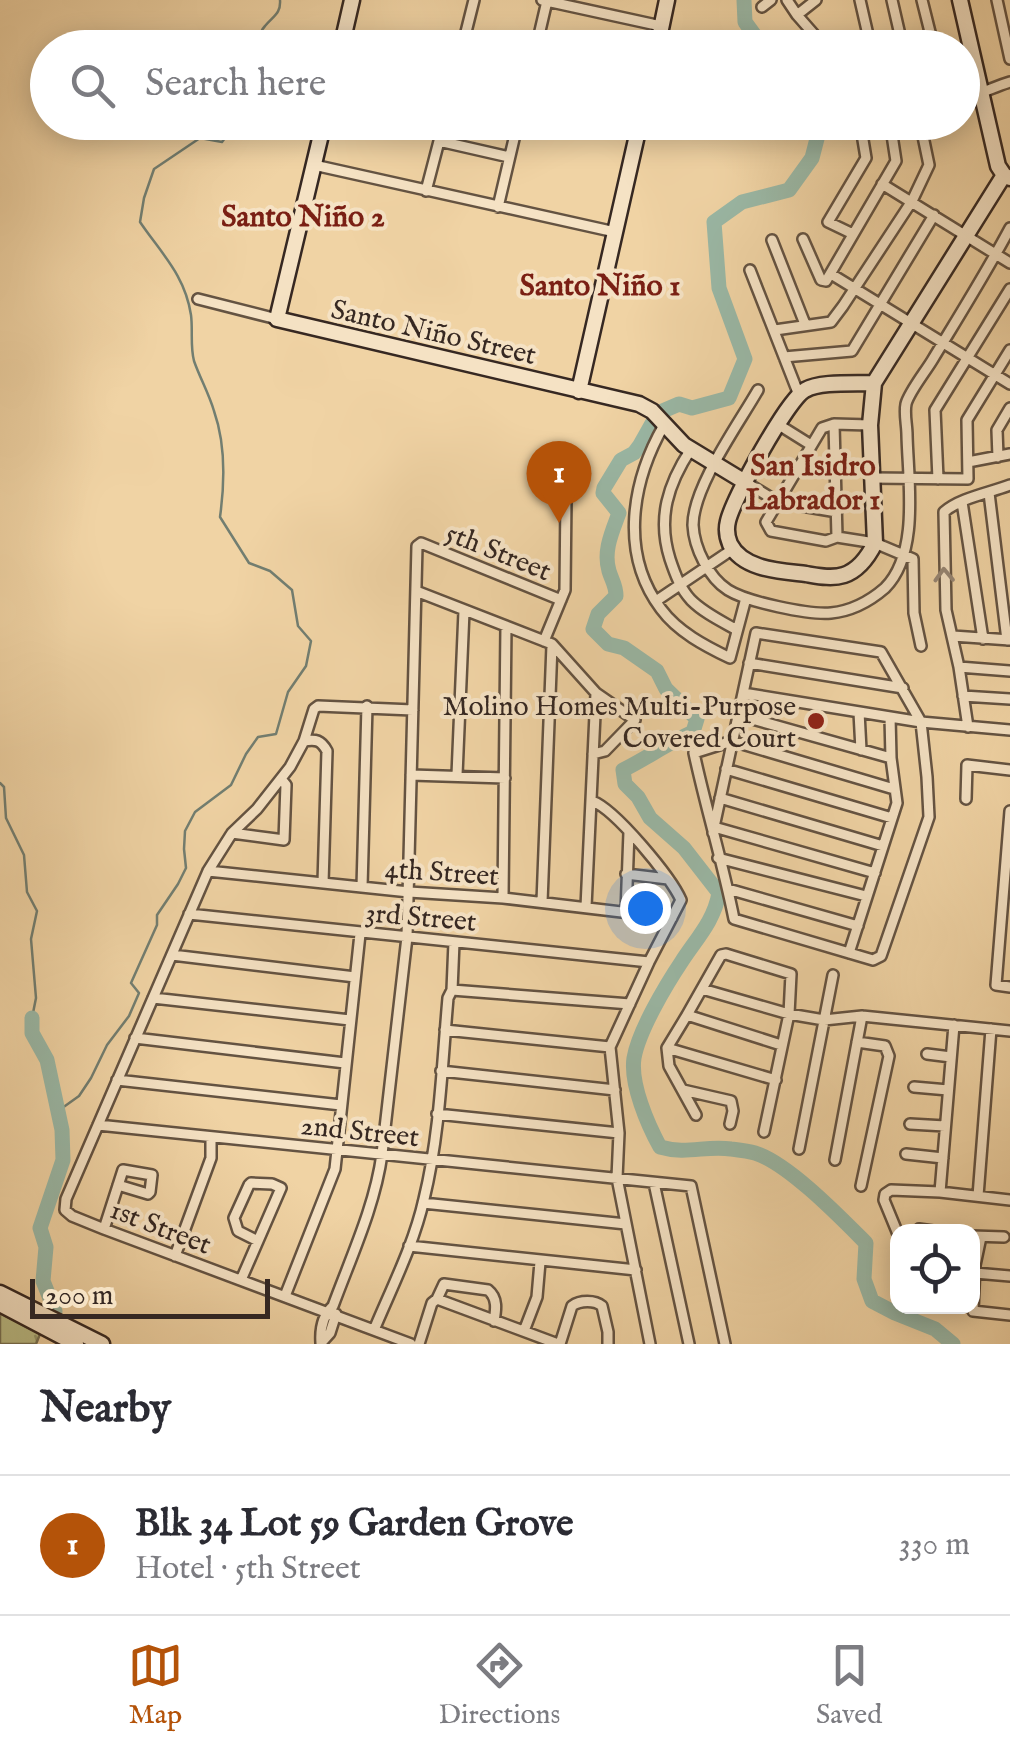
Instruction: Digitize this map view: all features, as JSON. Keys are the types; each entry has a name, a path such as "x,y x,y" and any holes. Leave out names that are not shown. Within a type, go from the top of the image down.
{"street":[{"path":"345,30 352,0"},
{"path":"466,30 474,0"},
{"path":"539,30 545,0 661,26"},
{"path":"660,30 667,0"},
{"path":"787,0 810,30"},
{"path":"797,16 816,0"},
{"path":"867,30 860,2 872,0"},
{"path":"892,0 899,30"},
{"path":"922,0 930,30"},
{"path":"960,0 967,30"},
{"path":"997,0 1010,58"},
{"path":"874,383 816,386 792,402 728,520 726,530 733,549 770,570 834,578 862,564 875,543 870,425 874,383 1007,177 998,166 980,82"},
{"path":"980,95 1010,82"},
{"path":"198,299 277,320 320,140"},
{"path":"498,207 513,140"},
{"path":"579,391 636,140"},
{"path":"853,234 828,222 866,158 863,140"},
{"path":"826,277 896,162 893,140"},
{"path":"775,330 831,322 912,201 928,165 923,140"},
{"path":"426,191 439,141 509,156"},
{"path":"314,164 615,232"},
{"path":"882,184 1010,263"},
{"path":"784,357 852,352 934,215"},
{"path":"758,390 702,488 693,522 694,538 706,567 725,589 746,598 828,614 850,609 885,587 898,570 909,516 906,402 1010,228"},
{"path":"803,239 826,277 855,288 1010,384"},
{"path":"772,240 805,324"},
{"path":"750,270 799,395"},
{"path":"938,479 936,410 1010,289"},
{"name":"Santo Niño Street","path":"277,320 638,404 660,419"},
{"path":"872,478 968,479 967,420 1010,350"},
{"path":"998,456 997,430 1005,426 1010,408"},
{"path":"746,598 730,658 683,631 661,609 645,582 634,545 634,512 645,461 660,419 691,449 778,502 837,512"},
{"path":"870,425 834,424 822,428 766,522 771,531 826,541 837,537 875,543 913,561 914,613 921,646"},
{"path":"834,424 837,537"},
{"path":"779,425 811,444"},
{"path":"691,449 670,487 663,520 665,542 680,584 692,600 737,630"},
{"path":"968,462 1010,454"},
{"path":"968,726 946,610 944,512 1010,485"},
{"path":"953,636 1009,640 989,492"},
{"path":"542,902 548,642 564,590 566,498"},
{"path":"962,502 983,639"},
{"name":"5th Street","path":"416,591 416,550 421,543 561,600"},
{"path":"656,601 733,549"},
{"path":"321,1344 330,1333 332,1311 379,1178 407,937 416,591 548,642 596,693 635,720 605,750 593,754"},
{"path":"458,775 464,611"},
{"path":"504,898 506,626"},
{"path":"713,830 732,741 750,664 756,633 881,652 921,722 929,818 881,956 872,960 734,919 694,753 732,741 894,789"},
{"path":"750,664 903,688"},
{"path":"959,668 1010,671"},
{"path":"586,907 596,693"},
{"path":"743,693 921,722 1010,730"},
{"path":"963,696 1010,699"},
{"path":"362,887 367,706"},
{"path":"98,1125 208,871 232,834 290,767 315,707 412,710"},
{"path":"859,712 861,750"},
{"path":"738,715 890,758"},
{"path":"849,954 896,803 890,717"},
{"path":"304,741 322,742 327,751 324,883"},
{"path":"966,799 967,765 1010,770"},
{"path":"726,769 892,818"},
{"path":"411,775 505,778"},
{"path":"232,834 284,840 286,785 280,779"},
{"path":"720,798 883,846"},
{"path":"592,801 629,832 682,900 610,1046 618,1133 617,1178 650,1344"},
{"path":"1010,812 996,985 1010,987"},
{"path":"713,830 875,873"},
{"path":"626,912 629,832"},
{"path":"718,858 866,896"},
{"name":"4th Street","path":"208,871 672,918"},
{"path":"626,874 669,879"},
{"path":"728,890 858,926"},
{"name":"3rd Street","path":"189,914 650,962"},
{"path":"285,1296 335,1169 360,934"},
{"path":"374,1330 424,1203 438,1114 454,942"},
{"path":"696,1115 670,1066 667,1048 721,955 726,954 788,971 792,978 790,1014 764,1132"},
{"path":"172,955 355,977"},
{"path":"799,1149 833,975"},
{"path":"702,989 824,1020 862,1016 1010,1031"},
{"path":"452,990 630,1004"},
{"path":"153,998 350,1020"},
{"path":"687,1015 781,1045"},
{"path":"835,1160 862,1016"},
{"path":"940,1192 954,1026"},
{"path":"978,1196 990,1029"},
{"path":"446,1030 610,1046"},
{"path":"136,1038 345,1063"},
{"path":"858,1042 885,1046 889,1056 862,1186"},
{"path":"667,1048 776,1080"},
{"path":"927,1054 951,1057"},
{"path":"441,1071 615,1090"},
{"path":"117,1080 341,1105"},
{"path":"914,1087 948,1090"},
{"path":"682,1090 730,1101 730,1124"},
{"path":"438,1114 618,1133"},
{"path":"910,1124 945,1126"},
{"name":"2nd Street","path":"98,1125 691,1186 726,1344"},
{"name":"1st Street","path":"98,1125 66,1199 65,1210 72,1216 332,1311 410,1344"},
{"path":"175,1256 211,1158 211,1137"},
{"path":"906,1154 942,1158"},
{"path":"654,1183 688,1344"},
{"path":"241,1280 281,1188 272,1184 249,1185 234,1218 238,1232 258,1240"},
{"path":"104,1228 118,1186"},
{"path":"894,1224 884,1200 892,1190 1010,1200"},
{"path":"424,1203 626,1224"},
{"path":"980,1236 1004,1237"},
{"path":"409,1246 636,1270"},
{"path":"524,1331 537,1297 540,1262"},
{"path":"980,1274 1010,1276"},
{"path":"419,1344 432,1303 444,1284 488,1290 496,1302 494,1321"},
{"path":"0,1293 58,1330"},
{"path":"437,1299 559,1344 572,1306 592,1302 602,1306 608,1344"},
{"path":"0,1304 58,1330 102,1344"},
{"path":"980,1313 1010,1315"}],"green space":[{"path":"0,1313 40,1334 36,1344 0,1344"}],"waterway":[{"path":"263,30 278,12 280,0"},
{"path":"744,0 745,22 751,30"},
{"path":"58,1111 79,1096 107,1045 129,1016 139,993 131,983 157,925 157,915 186,868 185,831 195,812 231,785 258,737 276,734 288,692 306,666 311,641 298,626 292,590 270,571 249,563 220,517 221,437 194,361 188,301 171,265 140,222 154,169 197,140"},
{"path":"211,140 224,140"},
{"path":"817,140 812,158 789,190 742,202 714,222 719,288 745,359 729,398 692,408 679,404 658,413 634,453 621,460 603,493 619,513 607,556 616,596 598,614 593,629 608,644 624,648 657,671 666,689 697,719 693,732 623,770 625,784 650,818 684,848 719,893 709,921 647,1021 633,1068 645,1116 660,1147 746,1151 783,1168 866,1243 864,1279 872,1301 935,1329 953,1344"},
{"path":"0,783 4,787 6,818 24,855 27,892 37,911 31,939 36,998 32,1018"},
{"path":"32,1018 32,1033 47,1060 62,1130 63,1160 40,1228 46,1247 43,1281 55,1311"}],"place":[{"name":"Blk 34 Lot 59 Garden Grove","path":"559,523"},
{"name":"Molino Homes Multi-Purpose Covered Court","path":"816,721"}],"district":[{"name":"Santo Niño 2","path":"303,216"},
{"name":"Santo Niño 1","path":"600,285"},
{"name":"San Isidro Labrador 1","path":"813,482"}]}
